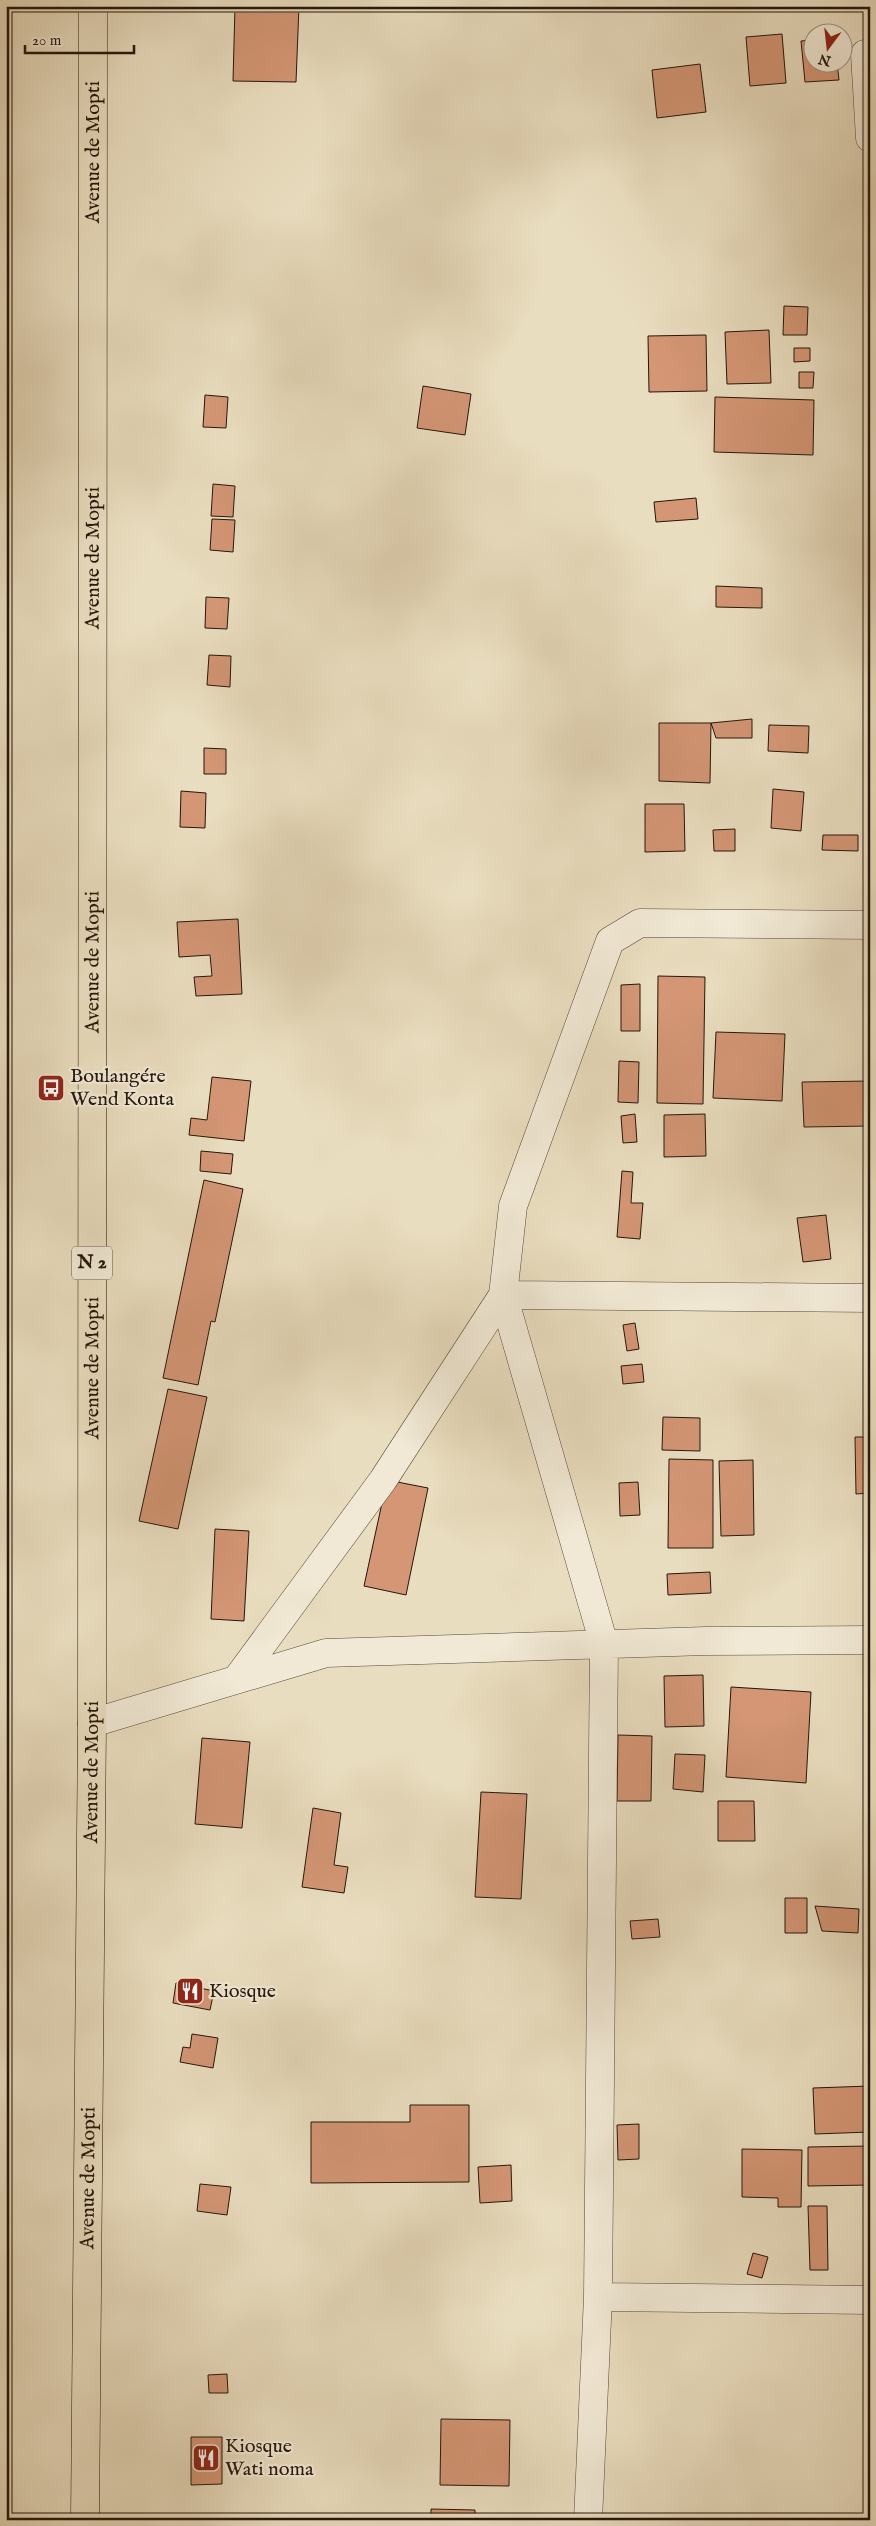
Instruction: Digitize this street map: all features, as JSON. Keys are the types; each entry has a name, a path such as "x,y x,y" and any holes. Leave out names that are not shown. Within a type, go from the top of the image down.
{"main road":[{"name":"Avenue de Mopti","path":"85,2520 92,1723 93,6"}],"street":[{"path":"865,54 870,138"},
{"path":"588,2520 598,2297 604,1644 503,1295 513,1206 610,941 640,923 870,925"},
{"path":"236,1680 383,1480 503,1295"},
{"path":"503,1295 870,1298"},
{"path":"92,1723 326,1653 604,1644 870,1640"},
{"path":"598,2297 870,2300"}],"building":[{"path":"235,6 299,6 296,82 233,81"},
{"path":"782,34 786,83 750,86 746,37"},
{"path":"801,41 804,41 804,72"},
{"path":"700,64 706,112 657,118 652,70"},
{"path":"804,72 838,72 839,80 805,82"},
{"path":"784,306 808,307 807,335 783,335"},
{"path":"769,330 771,383 727,384 725,332"},
{"path":"706,335 707,391 649,392 648,336"},
{"path":"794,348 810,348 810,361 794,362"},
{"path":"799,372 814,372 813,388 799,388"},
{"path":"423,386 471,394 465,435 417,428"},
{"path":"205,395 228,397 226,428 203,427"},
{"path":"715,397 814,400 813,455 714,452"},
{"path":"213,484 235,486 233,517 211,516"},
{"path":"696,498 698,519 656,522 654,502"},
{"path":"212,519 235,520 233,552 210,550"},
{"path":"716,586 762,588 762,608 716,607"},
{"path":"206,597 229,598 227,629 205,628"},
{"path":"209,655 231,656 230,687 207,685"},
{"path":"752,719 752,738 716,738 711,723"},
{"path":"659,723 711,723 710,783 659,781"},
{"path":"769,725 809,726 808,753 768,751"},
{"path":"204,748 226,749 226,774 204,774"},
{"path":"773,789 804,792 801,831 771,828"},
{"path":"181,791 206,793 205,828 180,827"},
{"path":"645,804 684,804 685,851 645,852"},
{"path":"735,829 735,851 714,851 713,830"},
{"path":"823,835 858,835 858,851 822,850"},
{"path":"238,919 242,994 196,996 194,977 212,976 210,955 179,957 177,922"},
{"path":"658,976 705,977 703,1104 657,1103"},
{"path":"640,984 640,1031 621,1031 621,985"},
{"path":"716,1032 785,1034 782,1101 713,1098"},
{"path":"619,1061 639,1062 638,1103 618,1102"},
{"path":"212,1077 251,1081 244,1141 189,1135 191,1118 207,1120"},
{"path":"870,1081 870,1126 804,1127 802,1082"},
{"path":"635,1114 637,1142 623,1143 621,1116"},
{"path":"705,1114 706,1156 664,1157 664,1115"},
{"path":"201,1151 233,1154 231,1174 200,1171"},
{"path":"622,1171 633,1172 631,1203 643,1203 640,1239 617,1237"},
{"path":"204,1180 243,1189 215,1322 211,1321 198,1385 163,1378"},
{"path":"826,1215 831,1259 803,1262 797,1218"},
{"path":"635,1323 639,1349 627,1351 623,1325"},
{"path":"642,1364 644,1382 623,1384 621,1366"},
{"path":"168,1389 207,1397 178,1529 139,1521"},
{"path":"663,1417 700,1418 700,1451 662,1450"},
{"path":"855,1437 870,1437 870,1493 856,1494"},
{"path":"669,1459 713,1460 713,1548 668,1548"},
{"path":"753,1460 754,1535 721,1536 719,1461"},
{"path":"387,1480 428,1488 406,1595 364,1586"},
{"path":"638,1482 640,1515 620,1516 619,1483"},
{"path":"215,1529 249,1531 244,1621 211,1619"},
{"path":"710,1572 711,1593 668,1595 667,1574"},
{"path":"703,1675 704,1726 665,1727 664,1676"},
{"path":"731,1687 811,1692 806,1783 726,1777"},
{"path":"618,1735 652,1736 651,1801 617,1801"},
{"path":"202,1738 250,1742 242,1828 195,1824"},
{"path":"675,1754 705,1755 703,1792 673,1789"},
{"path":"481,1792 527,1794 521,1899 475,1897"},
{"path":"718,1801 754,1801 755,1841 718,1841"},
{"path":"313,1808 341,1813 334,1865 348,1867 344,1893 302,1887"},
{"path":"785,1898 807,1898 807,1933 785,1933"},
{"path":"815,1906 859,1909 858,1933 822,1931"},
{"path":"658,1919 660,1937 632,1939 630,1921"},
{"path":"176,1983 214,1991 210,2010 173,2003"},
{"path":"192,2034 218,2038 213,2068 180,2062 183,2047 190,2048"},
{"path":"870,2086 870,2132 815,2134 813,2088"},
{"path":"410,2105 469,2105 469,2182 311,2183 311,2122 410,2122"},
{"path":"639,2124 639,2159 618,2160 617,2125"},
{"path":"870,2146 870,2185 808,2186 808,2147"},
{"path":"742,2149 802,2150 801,2207 778,2207 778,2198 742,2197"},
{"path":"511,2165 512,2201 480,2203 478,2167"},
{"path":"200,2184 231,2187 227,2215 197,2211"},
{"path":"808,2206 827,2206 828,2270 810,2270"},
{"path":"753,2253 768,2257 762,2278 747,2274"},
{"path":"227,2374 228,2393 209,2393 208,2375"},
{"path":"441,2419 510,2420 509,2486 440,2485"},
{"path":"191,2437 222,2437 222,2484 191,2485"},
{"path":"431,2509 475,2510 475,2520 431,2520"}],"place":[{"name":"Boulangére Wend Konta","path":"51,1088"},
{"name":"Kiosque","path":"190,1991"},
{"name":"Kiosque Wati noma","path":"206,2458"}]}
